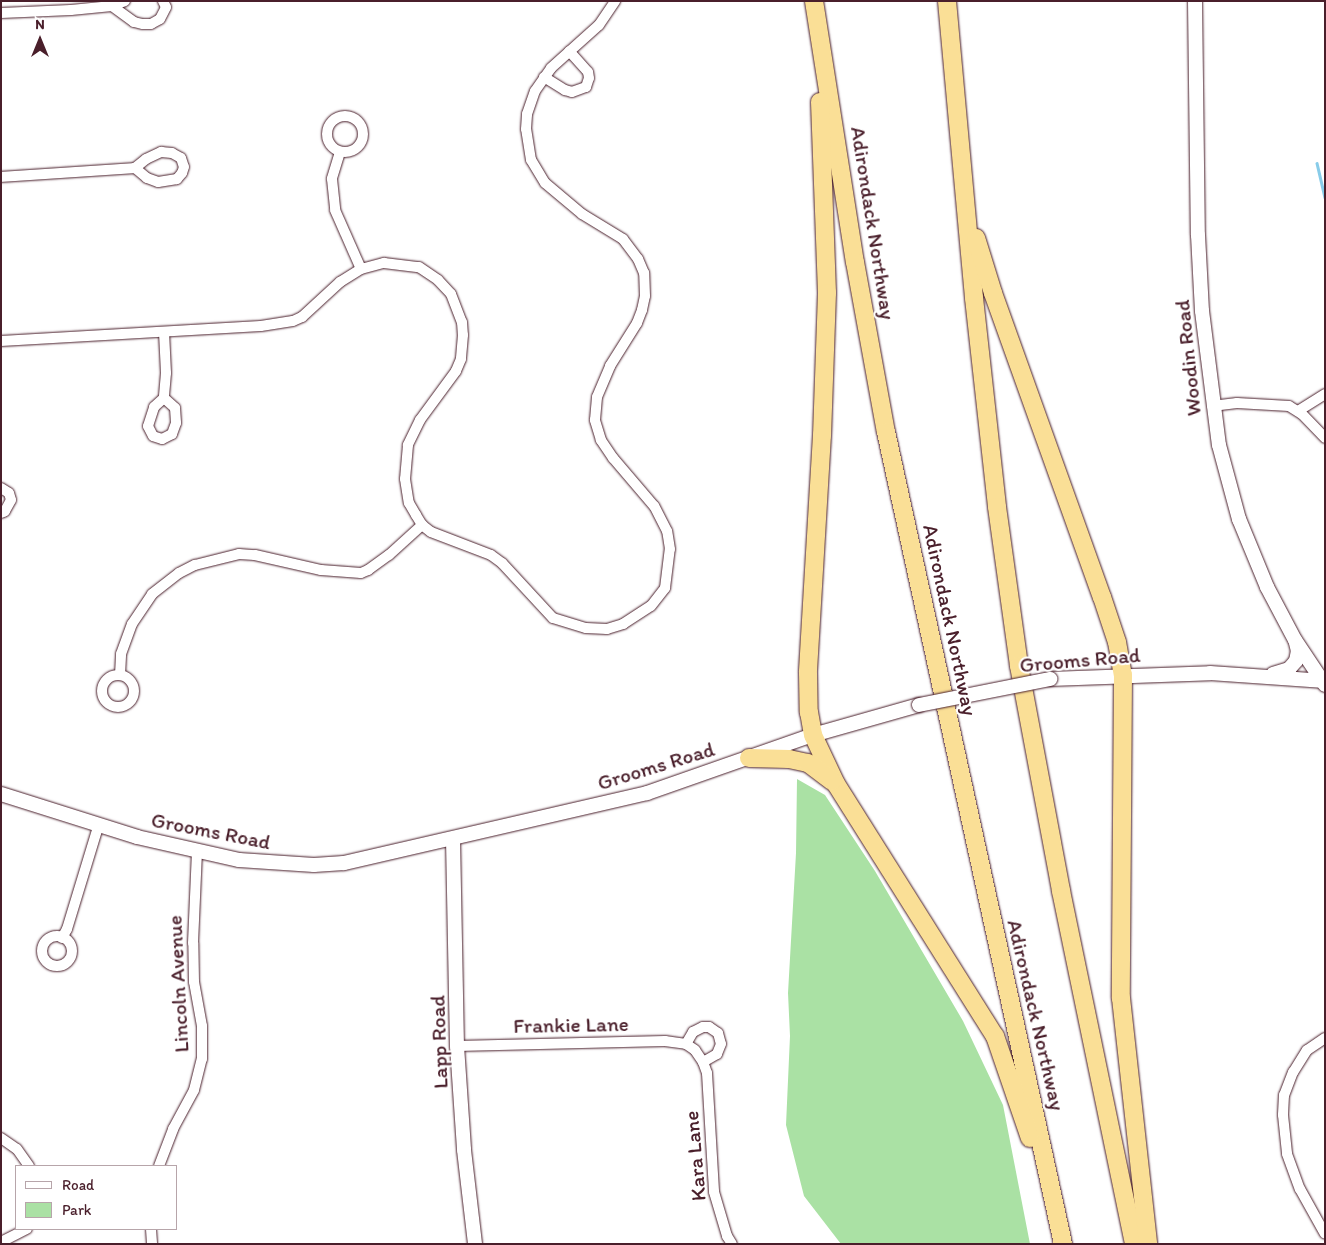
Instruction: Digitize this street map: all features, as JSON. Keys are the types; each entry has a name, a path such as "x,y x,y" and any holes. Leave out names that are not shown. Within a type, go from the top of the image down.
{"highway":[{"name":"Adirondack Northway","path":"814,1 816,24 886,432 990,917 1063,1244"},
{"path":"947,1 965,200 997,507 1019,666 1062,890 1134,1244"},
{"path":"816,24 826,221 827,293 822,435 808,673 809,712 813,735 836,784 995,1036 1060,1226"},
{"path":"965,200 993,293 1117,642 1123,675 1120,998 1148,1244"},
{"path":"749,758 789,759 808,763 836,784"}],"street":[{"path":"1,13 112,6 125,1"},
{"path":"112,6 134,22 151,24 160,19 164,13 166,7 163,1"},
{"path":"1,341 261,326 293,321 302,317 340,282 361,269 384,263 419,268 438,280 451,294 462,322 462,349 456,371 413,433 405,459 406,492 422,525 440,536 491,554 517,576 553,618 586,628 607,629 623,624 651,606 660,597 668,582 670,549 667,531 654,506 609,452 601,440 595,420 597,397 610,366 637,323 642,310 645,296 644,273 638,259 623,239 582,214 552,191 533,166 527,149 527,114 535,91 550,68 599,25 615,1"},
{"name":"Woodin Road","path":"1195,1 1198,235 1202,311 1212,406 1219,445 1238,519 1267,588 1295,640 1324,683"},
{"path":"544,77 564,90 572,92 586,87 589,78 588,72 569,51"},
{"path":"340,152 332,179 335,210 361,269"},
{"path":"1,177 135,168"},
{"path":"164,332 166,373 164,398"},
{"path":"1298,411 1325,394"},
{"path":"1212,406 1236,403 1289,406 1298,411 1325,438"},
{"path":"1,488 9,493 11,500 5,512 1,513"},
{"path":"120,675 121,654 132,624 152,594 180,572 226,556 239,554 254,555 321,570 361,573 389,554 422,525"},
{"path":"1267,676 1280,673 1292,666 1298,656 1295,640"},
{"name":"Grooms Road","path":"1,794 137,837 197,851 255,862 314,865 344,863 647,793 813,735 919,704 1050,679 1210,673 1267,676 1324,683"},
{"path":"62,938 67,929 100,824"},
{"name":"Lapp Road","path":"453,839 458,1046 464,1150 475,1244"},
{"name":"Lincoln Avenue","path":"159,1165 173,1129 194,1090 202,1059 202,1026 194,982 193,943 197,851"},
{"path":"703,1027 709,1027 718,1033 721,1038 720,1050 717,1054 703,1062 695,1050 686,1044 693,1032 703,1027"},
{"path":"1325,1038 1307,1050 1293,1072 1284,1094 1283,1115 1287,1154 1297,1181 1320,1229 1325,1234"},
{"name":"Frankie Lane","path":"458,1046 665,1041 686,1044"},
{"name":"Kara Lane","path":"703,1062 707,1073 714,1192 727,1236 732,1244"},
{"path":"1,1138 16,1149 28,1165"},
{"path":"1,1242 25,1230"},
{"path":"151,1230 152,1244"}],"green space":[{"path":"797,779 825,795 875,871 963,1021 1003,1105 1030,1244 841,1244 804,1196 786,1125 790,1036 788,993 796,853"}],"waterway":[{"path":"1317,163 1325,197"}]}
